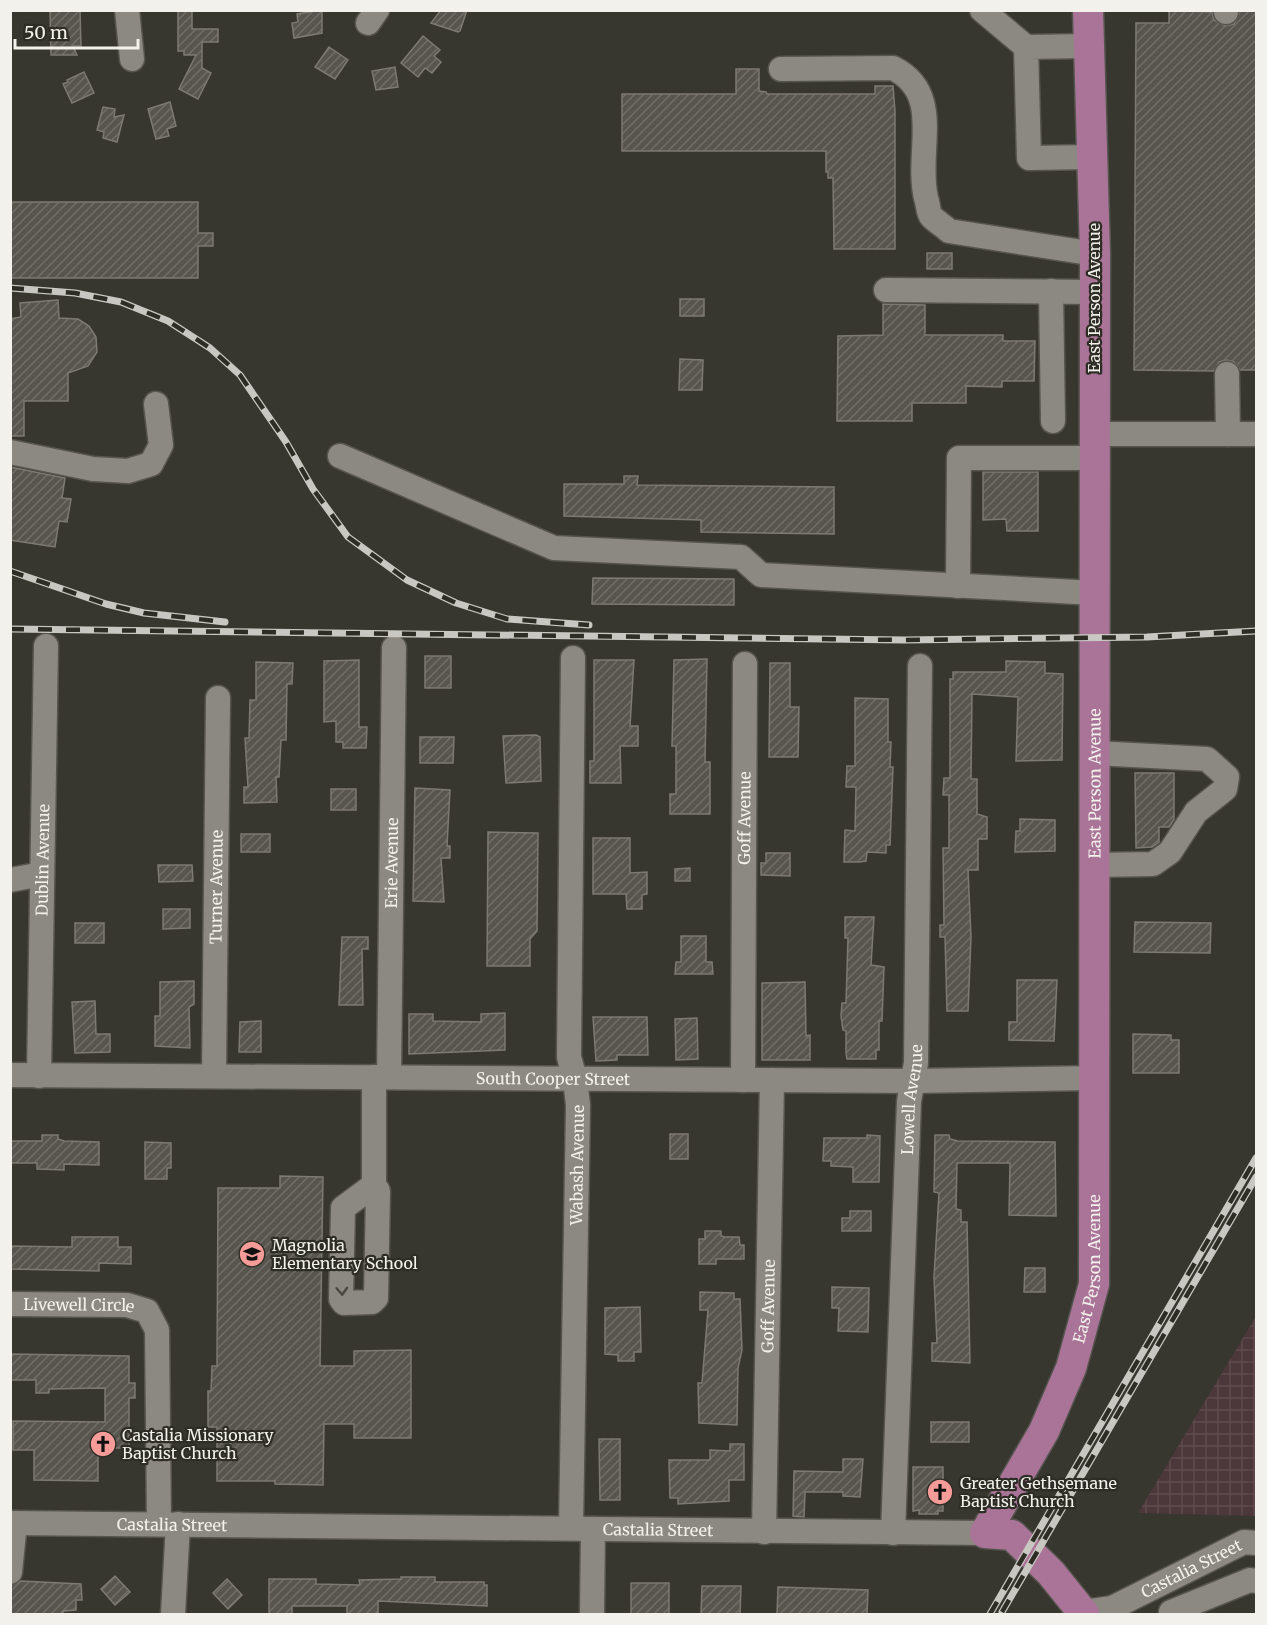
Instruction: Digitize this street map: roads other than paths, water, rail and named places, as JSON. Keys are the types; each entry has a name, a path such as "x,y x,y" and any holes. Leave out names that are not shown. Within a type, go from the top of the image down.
{"main road":[{"name":"East Person Avenue","path":"985,1533 1044,1431 1071,1368 1094,1284 1095,254 1088,10"},
{"name":"Castalia Street","path":"985,1533 1012,1535 1051,1573 1084,1613"}],"street":[{"path":"127,10 132,59"},
{"path":"982,10 1026,47 1089,46"},
{"path":"1026,47 1029,158 1092,157"},
{"path":"781,69 893,68 907,75 918,87 924,108 923,184 931,216 949,231 1095,254"},
{"path":"886,290 1095,292"},
{"path":"1051,291 1053,421"},
{"path":"1227,374 1228,434"},
{"path":"10,452 93,469 128,471 151,464 161,445 156,404"},
{"path":"958,586 959,458 1228,434 1257,434"},
{"path":"340,456 554,548 741,557 761,576 1095,592"},
{"name":"Dublin Avenue","path":"39,1076 46,645"},
{"name":"Erie Avenue","path":"374,1185 382,1077 394,648"},
{"name":"Wabash Avenue","path":"573,658 569,1057 575,1079 578,1105 582,1528 592,1614"},
{"name":"Goff Avenue","path":"743,1080 745,664"},
{"name":"Lowell Avenue","path":"893,1533 909,1101 916,1063 920,666"},
{"name":"Turner Avenue","path":"214,1076 218,698"},
{"path":"1095,753 1207,759 1227,777 1225,789 1196,812 1170,852 1153,864 1095,865"},
{"path":"10,880 42,874"},
{"name":"South Cooper Street","path":"10,1075 913,1081 1096,1078"},
{"name":"Goff Avenue","path":"764,1532 772,1080"},
{"name":"Livewell Circle","path":"10,1304 127,1305 147,1311 157,1330 173,1614"},
{"path":"10,1572 13,1523"},
{"name":"Castalia Street","path":"13,1523 985,1533"},
{"name":"Castalia Street","path":"1084,1613 1112,1608 1244,1542 1257,1543"},
{"path":"1205,1561 1219,1592"},
{"path":"1171,1612 1250,1580 1257,1581"}],"railway":[{"path":"10,288 75,293 121,302 168,321 210,348 240,375 286,442 313,489 348,537 407,580 456,603 507,619 589,625"},
{"path":"10,571 106,604 144,613 225,622"},
{"path":"10,629 905,640 1147,637 1256,631"},
{"path":"990,1614 1256,1158"},
{"path":"1002,1612 1256,1177"}],"place":[{"name":"Magnolia Elementary School","path":"252,1254"},
{"name":"Castalia Missionary Baptist Church","path":"103,1444"},
{"name":"Greater Gethsemane Baptist Church","path":"940,1492"}]}
